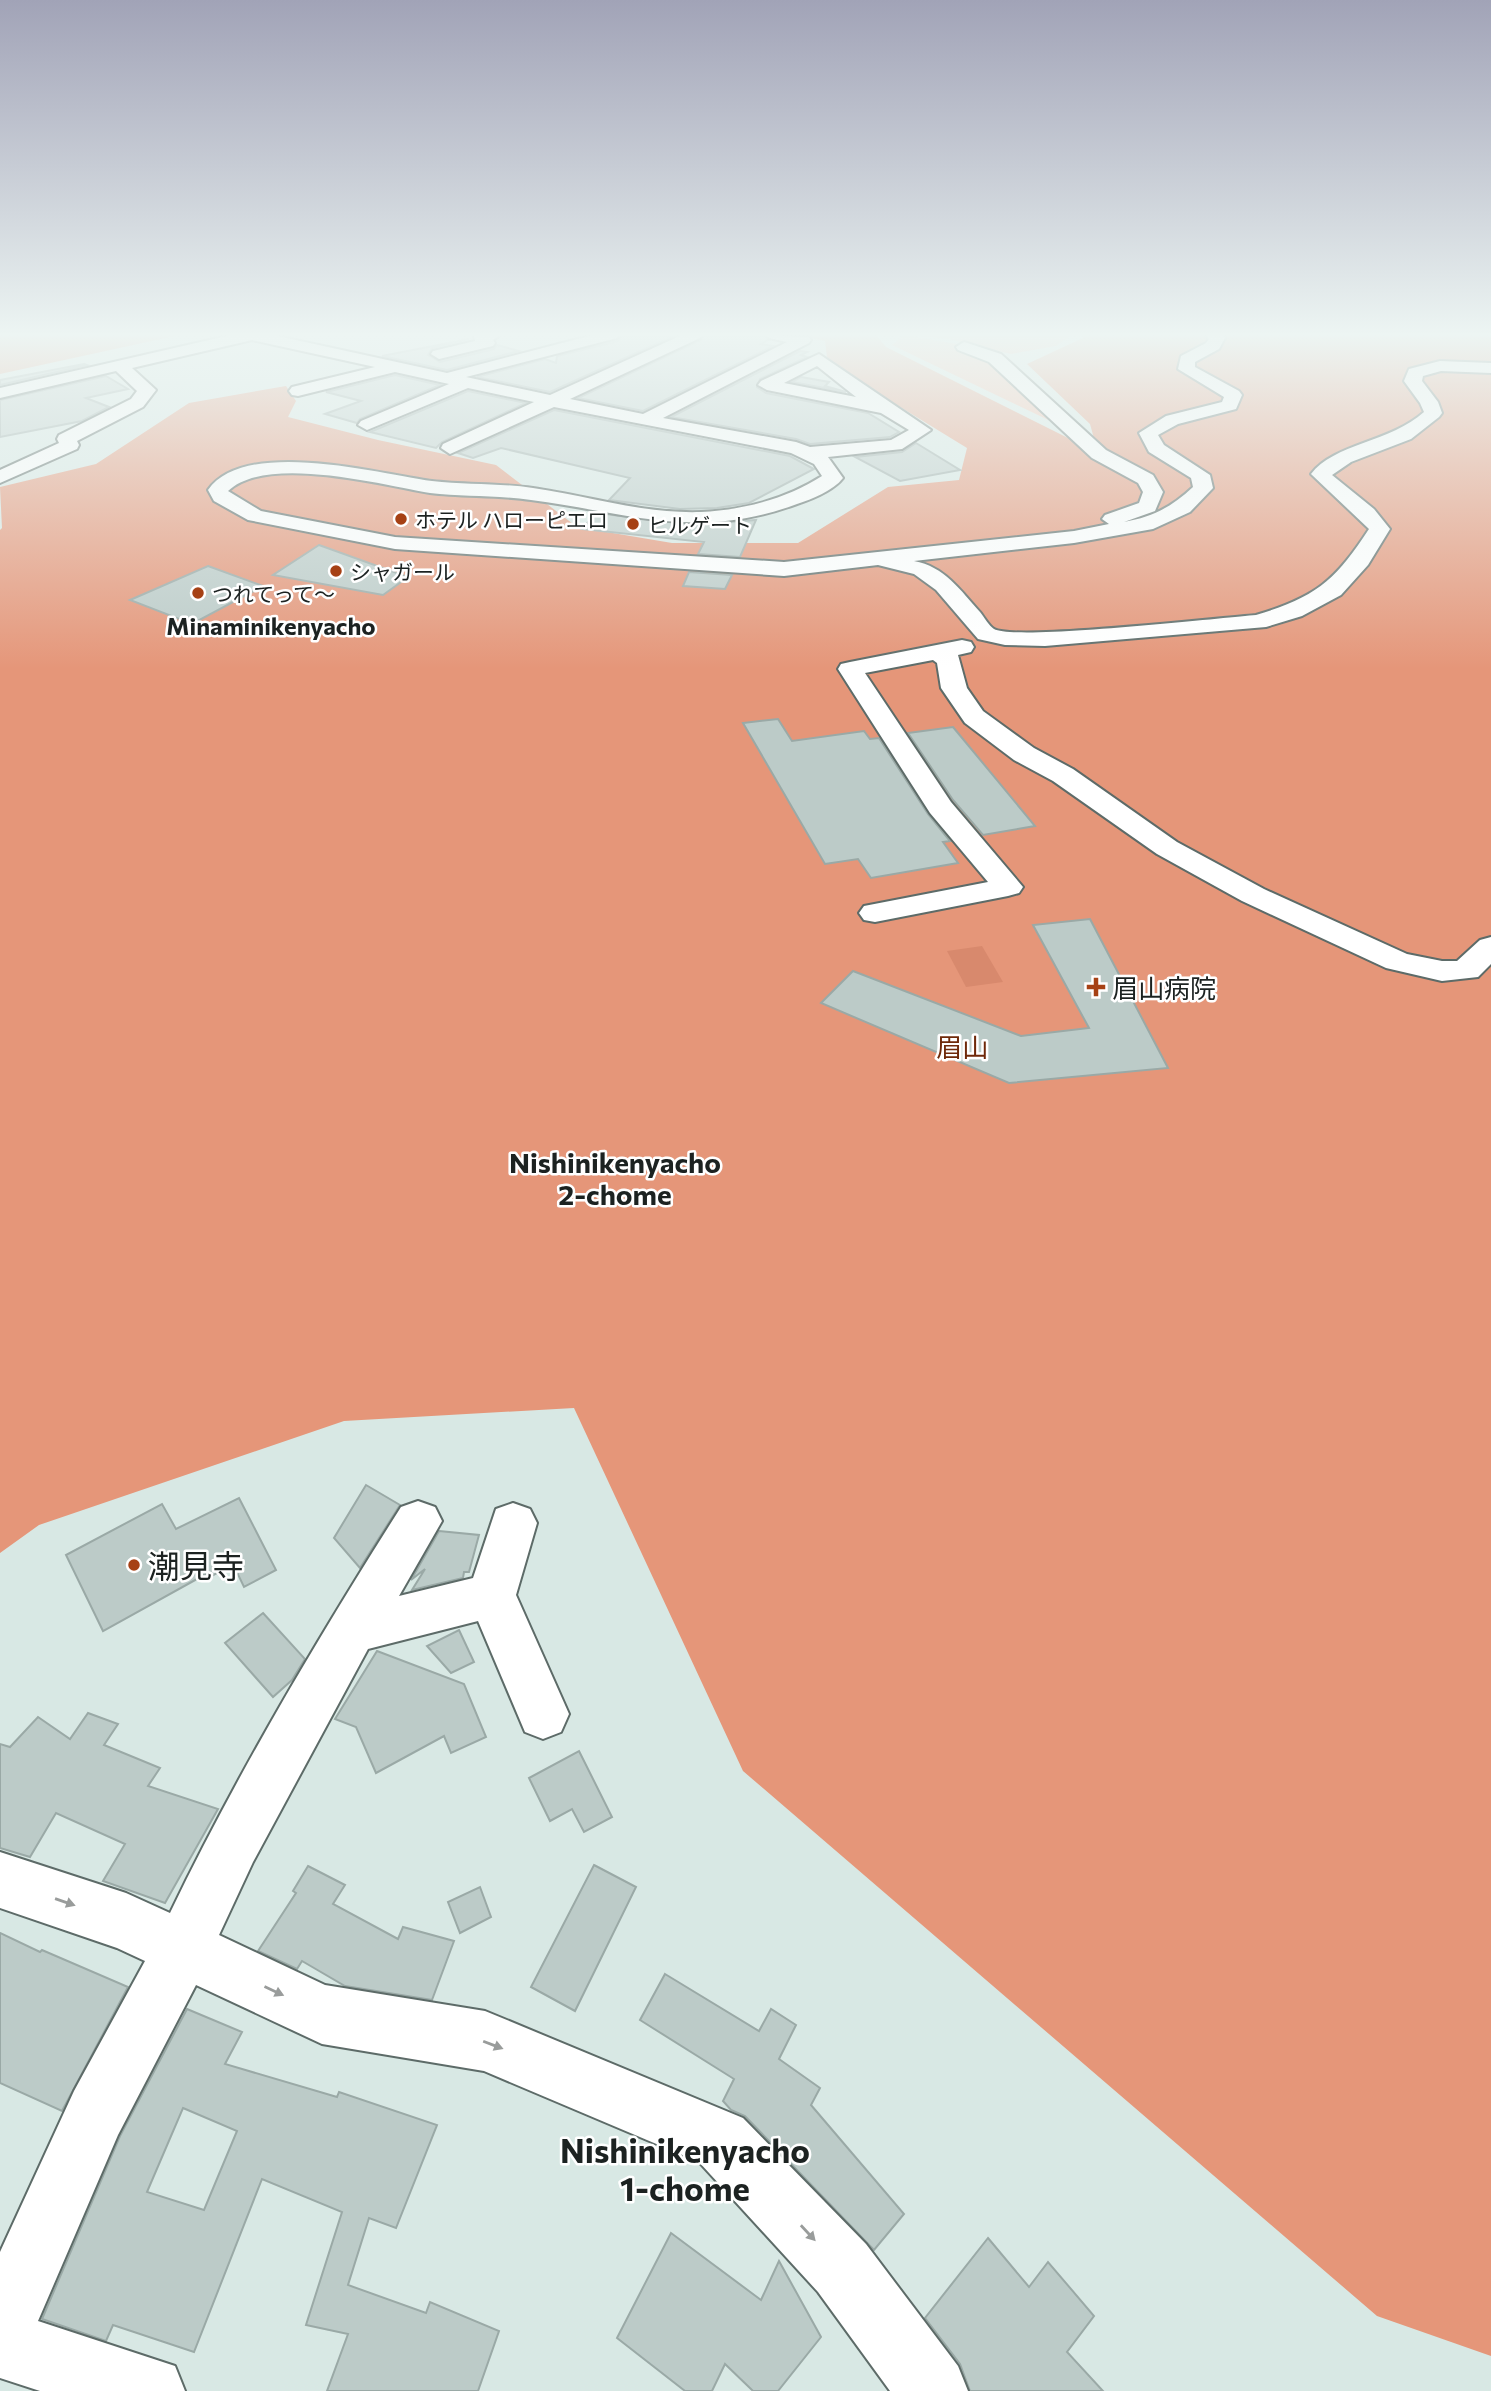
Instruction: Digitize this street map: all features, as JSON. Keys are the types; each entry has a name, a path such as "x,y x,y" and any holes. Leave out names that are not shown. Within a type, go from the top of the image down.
{"street":[{"path":"0,477 66,447"},
{"path":"788,447 810,453 821,460 832,476"},
{"path":"810,453 878,447"},
{"path":"1041,540 1147,507 1153,492 1146,479 1099,454 1091,447"},
{"path":"832,476 833,478 820,487 769,507 713,516 657,515 532,494 439,488 372,474 329,469 283,470 236,476 222,483 218,490 221,497 255,516 395,543 784,569 1041,540 1153,523 1183,508 1203,488 1200,475 1155,447"},
{"path":"867,560 921,569 944,585 986,634 1005,638 1045,639 1258,622 1317,601 1333,590 1360,560 1380,529 1371,516 1328,483 1321,474 1332,464 1381,447"},
{"path":"19,468 60,471"},
{"path":"738,502 832,476"},
{"path":"875,913 1008,887 940,807 850,669 982,643 986,634"},
{"path":"937,651 950,660 954,688 974,717 1024,754 1063,775 1179,855 1253,895 1397,961 1442,971 1466,970 1491,947"},
{"path":"0,2329 96,2113 183,1949 233,1842 352,1630 418,1521"},
{"path":"513,1523 492,1595 542,1714"},
{"path":"352,1630 492,1595"},
{"path":"0,1880 126,1922 322,2014 485,2041 721,2140 842,2268 933,2391"},
{"path":"0,2344 150,2391"}],"green space":[{"name":"眉山","path":"123,447 409,447 496,465 577,527 672,543 798,543 888,487 959,480 967,448 965,447 1085,447 1098,453 1096,447 1491,447 1491,2356 1377,2316 743,1771 574,1408 344,1421 39,1525 0,1553 0,487 96,464"}],"shaded area":[{"path":"982,946 1003,982 966,987 947,951"}],"building":[{"path":"472,447 742,447 790,456 814,469 749,503 717,508 680,509 609,500 630,478 501,448 473,458 458,453"},
{"path":"910,447 922,447 960,470 900,481 855,457 902,452"},
{"name":"ヒルゲート","path":"596,513 695,525 756,520 740,557 698,554 704,542 582,529"},
{"name":"シャガール","path":"319,545 408,577 383,595 273,575"},
{"name":"つれてって～","path":"208,566 263,586 192,624 130,600"},
{"path":"689,572 732,575 725,589 683,586"},
{"path":"778,719 792,741 864,731 870,739 879,738 928,814 950,841 943,842 958,863 871,878 858,859 825,864 743,723"},
{"path":"953,727 1035,826 983,835 953,800 908,733"},
{"name":"眉山病院","path":"1090,919 1168,1068 1009,1083 821,1003 853,971 1021,1036 1089,1028 1033,925"},
{"path":"366,1485 400,1505 360,1568 334,1538"},
{"name":"潮見寺","path":"239,1498 276,1570 244,1587 233,1564 208,1578 206,1574 103,1631 66,1555 162,1504 176,1529"},
{"path":"439,1531 479,1535 469,1572 464,1572 463,1578 412,1590 425,1569 411,1580"},
{"path":"263,1613 305,1659 292,1680 273,1697 225,1643"},
{"path":"459,1630 474,1662 451,1673 427,1646"},
{"path":"377,1651 464,1684 486,1737 451,1753 444,1736 376,1773 356,1727 335,1719"},
{"path":"88,1713 118,1724 104,1745 160,1768 148,1786 218,1809 165,1903 103,1881 125,1844 56,1813 30,1857 0,1848 0,1744 10,1747 38,1717 70,1739"},
{"path":"579,1751 612,1817 584,1832 572,1809 550,1821 529,1778"},
{"path":"594,1865 636,1887 575,2011 531,1987"},
{"path":"308,1866 345,1885 333,1904 398,1939 403,1927 454,1941 432,2000 345,1986 302,1961 297,1969 258,1951 296,1893 293,1891"},
{"path":"480,1887 491,1917 460,1933 448,1902"},
{"path":"0,1933 128,1987 62,2111 0,2083"},
{"path":"665,1974 759,2031 771,2009 796,2025 779,2059 820,2088 811,2105 904,2214 874,2250 745,2116 731,2110 723,2101 734,2079 640,2020"},
{"path":"187,2009 242,2032 225,2064 337,2097 339,2092 437,2125 396,2228 369,2218 348,2285 426,2313 430,2302 499,2331 478,2391 327,2391 348,2334 306,2325 342,2212 262,2179 194,2352 113,2325 106,2341 42,2319 120,2136","holes":["183,2108 237,2131 204,2210 147,2192"]},
{"path":"671,2233 761,2300 779,2261 821,2337 778,2391 753,2391 725,2364 712,2391 685,2391 617,2338"},
{"path":"988,2238 1029,2287 1048,2262 1094,2316 1067,2352 1103,2391 970,2391 960,2364 925,2318"}],"place":[{"name":"ホテル ハローピエロ","path":"401,519"},
{"name":"ヒルゲート","path":"633,524"},
{"name":"シャガール","path":"336,571"},
{"name":"つれてって～","path":"198,593"},
{"name":"眉山病院","path":"1096,987"},
{"name":"潮見寺","path":"134,1565"}],"district":[{"name":"Minaminikenyacho","path":"271,625"},
{"name":"Nishinikenyacho 2-chome","path":"615,1178"},
{"name":"Nishinikenyacho 1-chome","path":"685,2168"}]}
